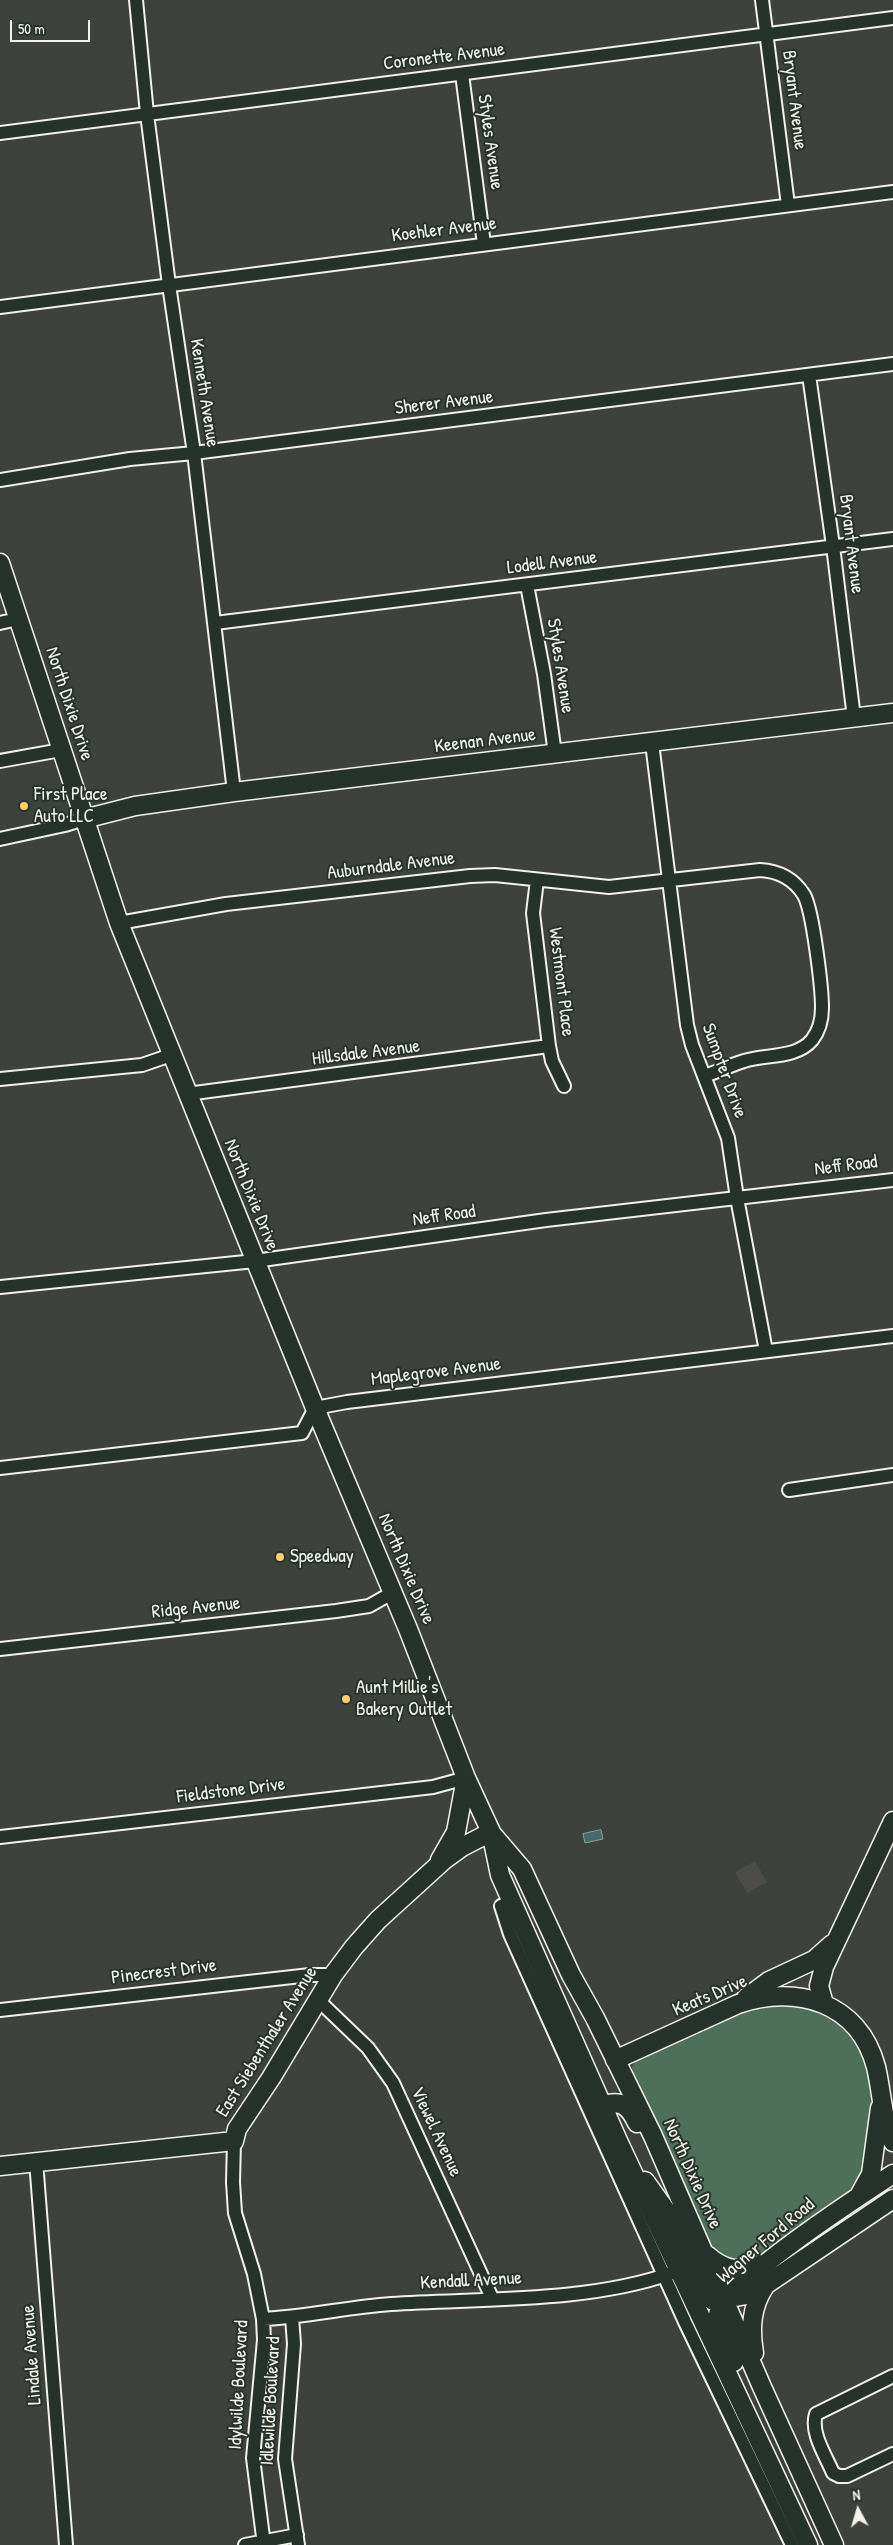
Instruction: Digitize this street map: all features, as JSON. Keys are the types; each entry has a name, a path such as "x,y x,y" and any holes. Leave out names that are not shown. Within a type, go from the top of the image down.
{"main road":[{"name":"North Dixie Drive","path":"0,563 119,923 466,1778 491,1832 500,1874 511,1901 596,2109 628,2162 671,2273 759,2443 808,2545"},
{"name":"Keenan Avenue","path":"84,819 135,806 234,792 893,713"},
{"path":"433,1870 456,1832 466,1778"},
{"path":"824,2004 819,1986 836,1940 893,1821"},
{"name":"North Dixie Drive","path":"491,1832 522,1869 546,1923 615,2060 667,2169 757,2376 834,2545"},
{"name":"East Siebenthaler Avenue","path":"0,2166 234,2141 237,2129 333,1975 378,1920 433,1870 462,1847 491,1832"},
{"path":"511,1901 522,1896 533,1904 546,1923"},
{"path":"738,2004 769,1981 814,1960 836,1940"},
{"name":"Keats Drive","path":"615,2060 738,2004 756,1998 783,1995 811,2000 824,2004 853,2023 862,2035 875,2066 881,2098 893,2142"},
{"path":"857,2197 871,2174 881,2098"},
{"name":"Keats Drive","path":"881,2098 893,2119"},
{"path":"596,2109 612,2102 621,2103 631,2110 644,2136 667,2169"},
{"path":"628,2162 651,2187 667,2212 705,2292 713,2301 725,2300"},
{"name":"Wagner Ford Road","path":"725,2300 774,2258 857,2197 893,2174"},
{"path":"827,2243 860,2207 893,2185"},
{"name":"Wagner Ford Road","path":"725,2300 752,2294 893,2199"},
{"path":"704,2253 717,2264 728,2269 741,2270 756,2267 774,2258"},
{"path":"757,2376 750,2331 754,2309 765,2286"},
{"path":"725,2300 718,2314 720,2328 758,2415 759,2443"}],"street":[{"name":"Kenneth Avenue","path":"136,0 147,114 169,285 194,453 234,792"},
{"name":"Bryant Avenue","path":"762,0 788,205"},
{"name":"Coronette Avenue","path":"0,133 893,18"},
{"name":"Styles Avenue","path":"462,74 484,244"},
{"name":"Koehler Avenue","path":"0,306 893,192"},
{"name":"Sherer Avenue","path":"0,480 130,459 194,453 893,364"},
{"name":"Bryant Avenue","path":"809,375 834,546 854,718"},
{"name":"Lodell Avenue","path":"215,623 893,539"},
{"name":"Styles Avenue","path":"527,584 542,665 555,754"},
{"path":"0,623 18,619"},
{"name":"Sumpter Drive","path":"652,743 687,1026 728,1138 736,1198 766,1350"},
{"path":"0,762 61,750"},
{"path":"0,838 65,825 84,819"},
{"name":"Auburndale Avenue","path":"119,923 226,904 470,876 495,875 609,888 768,871 785,876 799,888 809,905 822,1008 818,1030 813,1039 803,1048 793,1052 745,1060 705,1076"},
{"name":"Westmont Place","path":"537,880 533,913 549,1046 552,1061 564,1086"},
{"name":"Hillsdale Avenue","path":"187,1094 549,1046"},
{"path":"0,1079 142,1065 171,1054"},
{"name":"Neff Road","path":"0,1287 255,1260 546,1220 893,1180"},
{"name":"Maplegrove Avenue","path":"315,1408 766,1350 893,1336"},
{"path":"0,1468 302,1434 315,1408"},
{"path":"789,1490 893,1475"},
{"name":"Ridge Avenue","path":"0,1649 345,1610 375,1604 392,1592"},
{"name":"Fieldstone Drive","path":"0,1837 434,1787 466,1778"},
{"name":"Pinecrest Drive","path":"0,2010 310,1975 333,1975"},
{"name":"Viewel Avenue","path":"318,2000 368,2048 393,2083 492,2298"},
{"path":"596,2109 792,2545"},
{"name":"Idylwilde Boulevard","path":"234,2141 233,2182 235,2213 254,2274 263,2319 264,2340 253,2458 264,2544"},
{"name":"Lindale Avenue","path":"36,2162 66,2545"},
{"name":"Kendall Avenue","path":"263,2319 388,2304 569,2294 671,2273"},
{"name":"Idlewilde Boulevard","path":"292,2317 294,2344 285,2459 297,2540"},
{"path":"893,2376 816,2414 816,2433 834,2472 839,2476 847,2476 893,2454"},
{"path":"245,2545 297,2540"}],"shaded area":[{"path":"755,1861 767,1882 747,1893 735,1872"}],"green space":[{"path":"796,2002 837,2019 856,2040 870,2068 872,2138 864,2178 856,2191 772,2251 746,2264 721,2261 708,2244 633,2075 632,2067 637,2058 749,2006"}],"water":[{"path":"601,1830 603,1839 585,1843 583,1834"}],"place":[{"name":"First Place Auto LLC","path":"24,806"},
{"name":"Speedway","path":"280,1557"},
{"name":"Aunt Millie's Bakery Outlet","path":"346,1699"}]}
